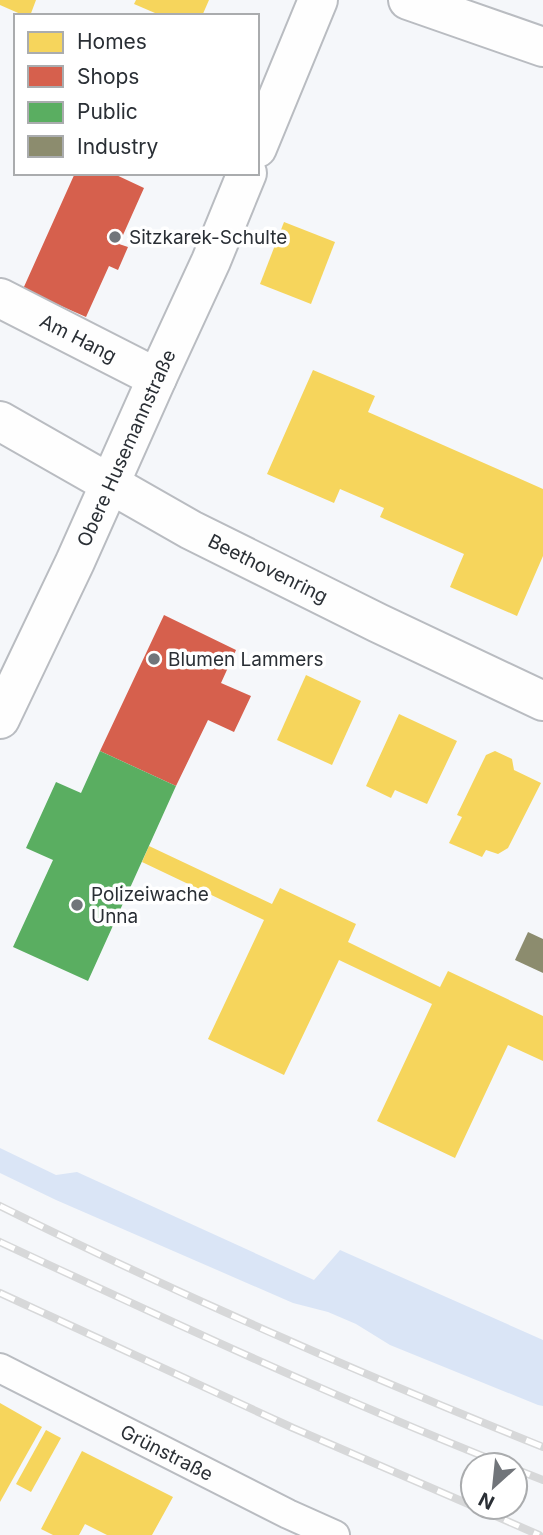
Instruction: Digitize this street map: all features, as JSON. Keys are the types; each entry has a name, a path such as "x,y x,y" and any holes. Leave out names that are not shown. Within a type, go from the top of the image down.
{"street":[{"path":"259,143 318,0"},
{"path":"425,6 543,47"},
{"name":"Obere Husemannstraße","path":"3,705 60,594 211,261 246,175"},
{"name":"Am Hang","path":"0,298 157,379"},
{"name":"Beethovenring","path":"0,421 191,530 543,701"}],"lane":[{"name":"Grünstraße","path":"0,1368 288,1514 335,1535"}],"shaded area":[{"path":"0,1148 56,1175 77,1172 314,1280 340,1250 543,1340 543,1406 390,1345 356,1324 328,1312 293,1303 56,1200 0,1173"}],"building: Homes":[{"path":"0,0 36,0 31,14 20,14 0,5"},
{"path":"136,0 209,0 203,14 157,14 134,4"},
{"path":"284,222 335,242 311,304 260,284"},
{"path":"313,370 375,396 368,412 543,489 543,556 517,616 450,587 464,554 380,517 384,508 340,489 334,503 267,474"},
{"path":"306,675 361,701 332,765 277,740"},
{"path":"399,714 457,741 427,804 395,790 391,798 366,786"},
{"path":"495,751 512,759 514,770 541,783 508,848 498,854 486,850 482,857 449,843 462,817 457,815 486,755"},
{"path":"149,846 272,904 280,888 356,924 348,942 440,987 448,971 543,1016 543,1061 508,1045 455,1158 377,1121 432,1004 339,960 284,1075 208,1039 264,920 142,862"},
{"path":"0,1403 42,1427 0,1502"},
{"path":"46,1430 61,1438 31,1492 16,1484"},
{"path":"82,1451 173,1497 152,1535 107,1535 85,1524 79,1535 53,1535 41,1529"}],"building: Shops":[{"path":"74,175 116,175 144,188 119,244 128,247 118,270 109,266 86,317 23,289"},
{"path":"164,615 236,650 221,683 251,696 234,732 208,720 176,786 100,751"}],"building: Public":[{"name":"Polizeiwache Unna","path":"100,751 176,786 88,981 13,947 53,860 26,848 56,782 81,793"}],"building: Industry":[{"path":"528,932 543,939 543,973 515,960"}],"railway":[{"path":"0,1206 269,1332 543,1447"},
{"path":"0,1242 314,1385 471,1451"},
{"path":"0,1293 293,1428 459,1500"},
{"path":"529,1474 543,1480"},
{"path":"507,1521 539,1535"}],"place":[{"name":"Sitzkarek-Schulte","path":"115,237"},
{"name":"Blumen Lammers","path":"154,659"},
{"name":"Polizeiwache Unna","path":"77,905"}]}
